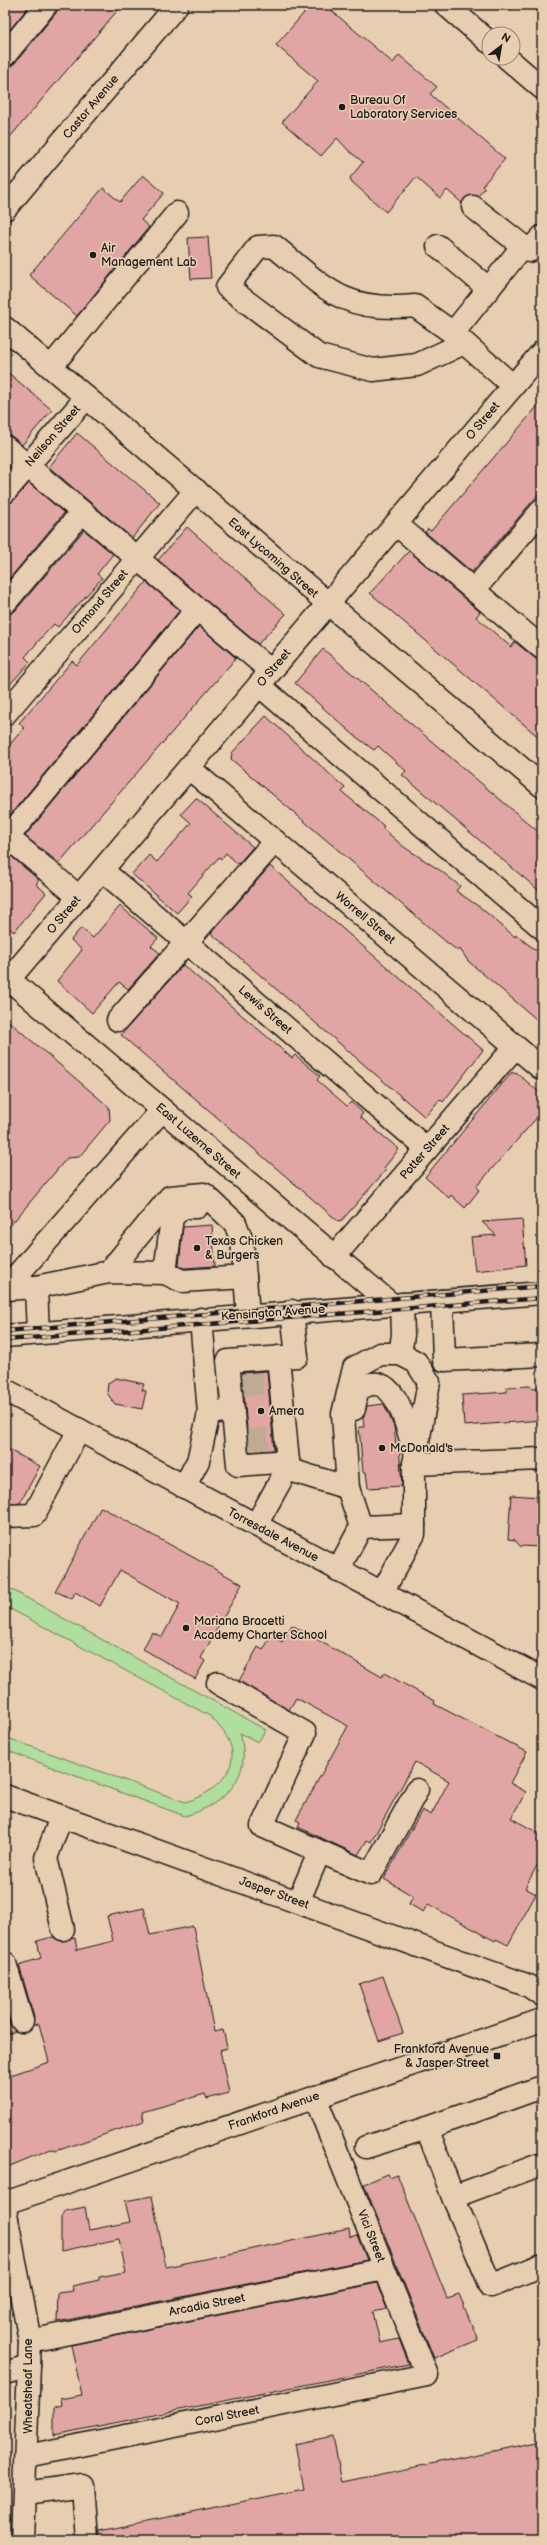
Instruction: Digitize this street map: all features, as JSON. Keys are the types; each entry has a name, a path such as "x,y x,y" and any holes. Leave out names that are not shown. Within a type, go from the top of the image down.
{"street":[{"path":"5,55 46,5"},
{"name":"Castor Avenue","path":"7,201 177,5"},
{"path":"446,5 481,35"},
{"path":"516,66 541,87"},
{"path":"473,207 529,252 542,237"},
{"path":"51,367 177,213"},
{"path":"513,386 459,338 415,306 386,309 359,304 333,294 274,246 258,247 227,287 319,356 373,370 417,365 459,338 490,289 522,246"},
{"path":"438,246 490,289"},
{"name":"East Lycoming Street","path":"5,328 196,490 327,605 542,786"},
{"name":"O Street","path":"6,980 79,897 542,352"},
{"name":"Neilson Street","path":"5,492 86,398"},
{"path":"5,447 197,609 265,678 542,928"},
{"name":"Ormond Street","path":"5,714 196,490"},
{"path":"474,590 542,510"},
{"path":"5,603 82,512"},
{"path":"396,524 542,648"},
{"path":"79,897 7,836 197,609"},
{"name":"Worrell Street","path":"189,768 542,1069"},
{"path":"118,1020 275,841"},
{"name":"Lewis Street","path":"102,870 427,1149"},
{"name":"East Luzerne Street","path":"6,980 162,1110 334,1257 397,1304"},
{"name":"Potter Street","path":"334,1257 516,1047"},
{"path":"5,1289 162,1110"},
{"path":"108,1272 170,1197 198,1193 209,1197 235,1223 242,1241 248,1315"},
{"path":"165,1273 172,1217 183,1207 199,1207 205,1210 222,1222 242,1241"},
{"path":"5,1289 36,1287 108,1272 165,1273 182,1281 245,1277"},
{"path":"36,1287 38,1333"},
{"name":"Kensington Avenue","path":"5,1336 292,1311 542,1293"},
{"path":"442,1301 444,1360 542,1355"},
{"path":"397,1304 403,1335 400,1354"},
{"path":"292,1311 297,1356 228,1361 236,1386 233,1410 241,1440 238,1465 287,1465 352,1497"},
{"path":"184,1487 198,1461 209,1413 201,1319"},
{"path":"338,1570 361,1527 352,1497 343,1414 354,1368 380,1354 400,1354 416,1362 429,1382 414,1461 414,1534 382,1594"},
{"path":"256,1525 287,1465 278,1383 278,1357"},
{"path":"352,1497 361,1490 354,1403 357,1391 372,1384 382,1386 395,1397 404,1416 414,1461"},
{"name":"Torresdale Avenue","path":"5,1390 542,1679"},
{"path":"209,1413 233,1410"},
{"path":"5,1516 34,1515 78,1430"},
{"path":"414,1461 542,1459"},
{"path":"361,1527 414,1525"},
{"path":"218,1683 305,1733 262,1826 370,1874 417,1790"},
{"name":"Jasper Street","path":"5,1796 529,1986 542,1995"},
{"path":"61,1817 46,1858 63,1929"},
{"path":"298,1902 319,1852"},
{"path":"5,1963 22,2021"},
{"name":"Frankford Avenue","path":"5,2203 315,2097 541,2023"},
{"path":"366,2147 427,2128 542,2087"},
{"name":"Vici Street","path":"315,2097 427,2375"},
{"path":"427,2128 453,2197 491,2286 542,2265"},
{"path":"453,2197 542,2164"},
{"name":"Wheatsheaf Lane","path":"5,2209 30,2341 25,2493 17,2537"},
{"name":"Arcadia Street","path":"30,2341 384,2269"},
{"path":"5,2373 29,2366"},
{"name":"Coral Street","path":"27,2456 427,2375"},
{"path":"25,2493 83,2485 87,2540"}],"green space":[{"path":"5,1586 266,1730 258,1742 240,1733 243,1749 243,1763 233,1786 224,1796 200,1811 185,1816 5,1750 5,1737 185,1802 203,1795 219,1783 226,1775 230,1767 232,1757 228,1738 210,1716 5,1606"}],"building":[{"path":"5,5 30,5 7,33 5,32"},
{"path":"58,5 122,5 5,143 5,69 15,63 56,13"},
{"name":"Bureau Of Laboratory Services","path":"311,5 325,5 393,63 399,55 437,87 430,94 505,159 482,186 485,188 478,196 468,196 462,203 447,190 440,198 416,177 386,212 352,182 350,178 363,162 349,151 337,138 321,156 282,122 318,81 276,45"},
{"name":"Air Management Lab","path":"143,175 164,193 141,220 149,227 77,316 29,275 103,188 120,202"},
{"path":"208,237 211,278 191,279 188,238"},
{"path":"5,370 52,410 22,445 13,437 5,435"},
{"path":"542,401 542,490 472,572 425,532 428,529 431,531"},
{"path":"77,433 160,503 132,538 49,467"},
{"path":"29,483 64,513 5,584 5,504 14,500"},
{"path":"187,527 286,614 258,644 158,560"},
{"path":"84,530 113,554 97,574 102,578 58,627 54,624 42,637 25,657 30,662 5,690 5,615 15,611"},
{"path":"409,551 480,612 476,617 511,647 515,642 542,664 542,740 370,593"},
{"path":"146,582 180,610 5,821 5,750 24,728 19,723 72,661 77,665"},
{"path":"199,626 236,658 59,863 25,836"},
{"path":"323,649 542,835 542,893 402,775 406,771 378,746 374,750 355,736 295,683"},
{"path":"266,716 345,788 342,792 384,826 382,828 404,847 441,871 460,886 456,891 481,908 515,937 516,935 542,955 538,961 540,962 538,965 542,969 542,1024 468,961 460,949 458,951 445,941 231,759 232,753"},
{"path":"196,798 253,847 238,864 226,853 221,859 219,857 188,893 192,896 177,913 132,874 149,855 157,862 191,823 181,814"},
{"path":"5,851 39,880 36,884 46,893 14,932 5,925"},
{"path":"270,866 483,1050 443,1102 440,1099 425,1117 211,933"},
{"path":"120,906 158,938 151,946 160,953 128,989 119,982 92,1013 57,981 82,950 71,940 81,928 93,938"},
{"path":"183,965 292,1058 295,1055 320,1076 317,1080 347,1106 351,1102 363,1113 360,1117 399,1149 384,1168 386,1170 342,1220 338,1221 121,1035"},
{"path":"5,1018 109,1107 110,1120 79,1157 67,1158 5,1232"},
{"path":"512,1072 515,1074 516,1072 542,1095 542,1104 536,1111 540,1114 476,1187 479,1190 465,1208 451,1195 449,1198 425,1177"},
{"path":"522,1219 526,1265 475,1271 471,1237 496,1235 482,1222"},
{"path":"212,1225 215,1266 184,1268 179,1266 183,1227"},
{"path":"267,1371 274,1450 249,1452 242,1373"},
{"path":"116,1378 144,1384 142,1390 146,1391 142,1409 115,1404 107,1393 108,1383"},
{"path":"531,1386 532,1388 542,1387 542,1420 464,1426 462,1395 507,1392 507,1387"},
{"path":"384,1404 394,1427 396,1444 399,1445 402,1486 368,1488 366,1472 363,1472 359,1427 364,1427 363,1418 367,1406"},
{"path":"5,1448 40,1466 20,1503 5,1503"},
{"path":"511,1495 542,1497 542,1547 520,1546 515,1540 508,1539"},
{"path":"101,1507 242,1584 201,1658 205,1661 195,1679 143,1649 152,1632 162,1637 180,1604 120,1570 100,1606 75,1592 72,1599 55,1591"},
{"path":"292,1625 382,1677 384,1673 435,1701 434,1704 527,1752 510,1783 526,1792 511,1818 542,1835 542,1856 525,1888 536,1894 508,1945 496,1939 495,1941 428,1904 423,1912 409,1904 413,1896 384,1879 422,1810 431,1815 449,1781 415,1762 371,1842 367,1840 358,1855 298,1827 300,1822 296,1820 348,1726 296,1698 289,1710 239,1681 258,1647 263,1650 271,1636 282,1642"},
{"path":"144,1908 150,1935 193,1926 214,2032 223,2030 225,2038 227,2048 220,2050 229,2093 207,2099 205,2094 142,2112 144,2121 56,2151 51,2149 5,2168 5,2077 49,2062 39,2024 33,2025 34,2017 19,1965 41,1958 37,1941 53,1937 60,1941 75,1938 77,1950 113,1941 107,1916"},
{"path":"383,1976 403,2033 379,2041 359,1984"},
{"path":"5,2007 10,2025 16,2031 5,2035"},
{"path":"388,2174 390,2177 397,2174 447,2298 459,2294 478,2340 434,2358 364,2184"},
{"path":"152,2196 166,2267 349,2229 350,2237 357,2235 367,2260 57,2322 58,2293 73,2291 72,2286 99,2280 99,2277 126,2272 119,2239 61,2251 61,2218 65,2211 85,2207 89,2230 130,2222 125,2201"},
{"path":"377,2283 387,2309 373,2312 380,2343 399,2339 409,2364 54,2435 54,2407 62,2405 61,2399 82,2395 71,2345"},
{"path":"333,2436 342,2482 542,2441 542,2540 99,2540 99,2531 304,2489 295,2444"}],"tunnel":[{"path":"241,1385 276,1383"},
{"path":"246,1440 281,1437"}],"railway":[{"path":"5,1331 542,1286"},
{"path":"5,1340 542,1298"}],"place":[{"name":"Bureau Of Laboratory Services","path":"342,107"},
{"name":"Air Management Lab","path":"93,255"},
{"name":"Texas Chicken & Burgers","path":"197,1248"},
{"name":"Amera","path":"261,1411"},
{"name":"McDonald's","path":"382,1448"},
{"name":"Mariana Bracetti Academy Charter School","path":"186,1628"},
{"name":"Frankford Avenue & Jasper Street","path":"497,2056"}]}
